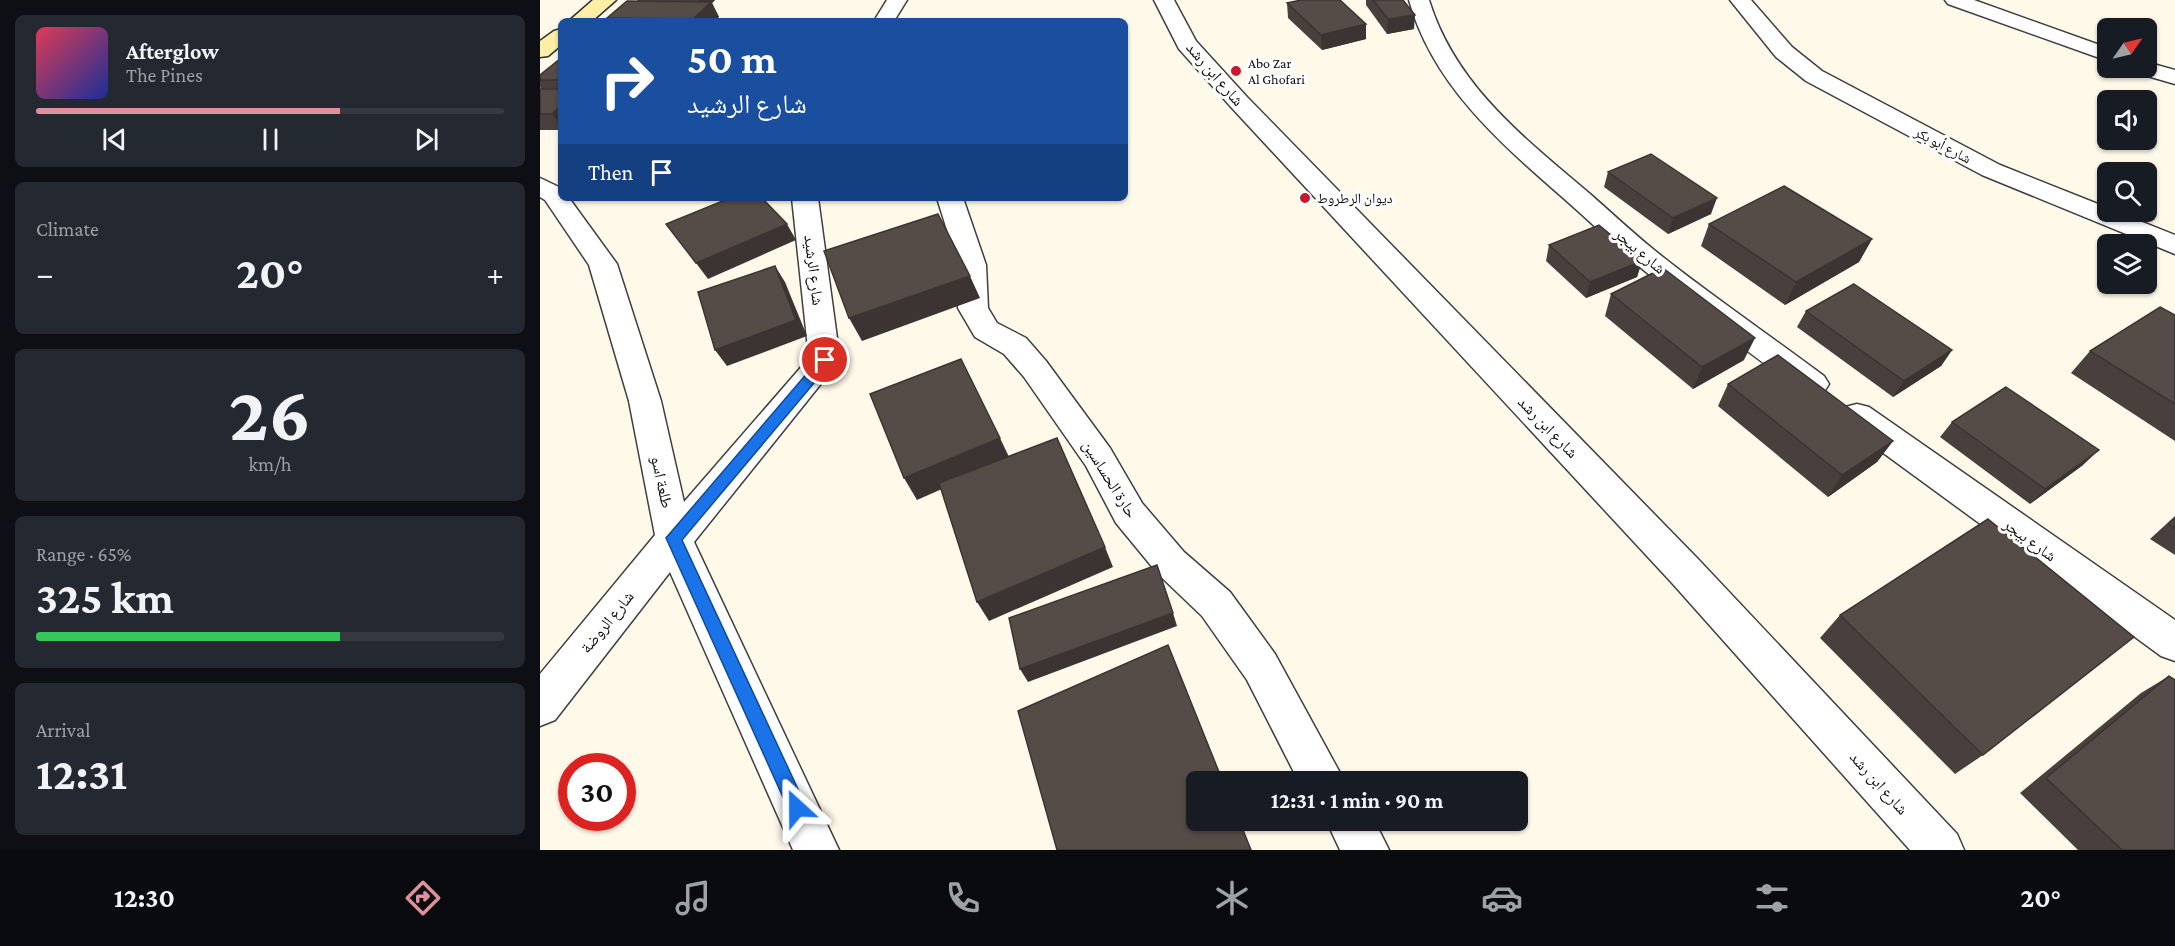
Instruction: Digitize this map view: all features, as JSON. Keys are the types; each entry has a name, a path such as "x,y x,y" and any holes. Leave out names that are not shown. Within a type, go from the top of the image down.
{"main road":[{"path":"583,18 606,0"},
{"path":"540,51 558,37"}],"street":[{"path":"886,18 897,0"},
{"name":"شارع ابن رشد","path":"1164,0 1187,44 1239,102 1686,571 1941,850"},
{"name":"شارع بيجر","path":"1419,0 1422,17 1436,48 1482,108 1547,171 1659,268 1827,394 2175,644"},
{"name":"شارع أبو بكر","path":"1740,0 1784,52 1814,76 1991,170 2175,245"},
{"path":"1955,0 2097,51"},
{"path":"2157,72 2175,77"},
{"name":"طلعة اسو","path":"540,186 554,195 558,201"},
{"name":"طلعة اسو","path":"558,201 603,264 645,401 674,538 816,850"},
{"name":"شارع الرشيد","path":"674,538 825,360 805,201"},
{"name":"حارة الحساسين","path":"951,201 972,265 973,308 986,330 1015,346 1035,369 1098,457 1129,513 1171,563 1216,603 1262,667 1317,771"},
{"name":"شارع الروضة","path":"540,705 674,538"},
{"path":"1355,831 1366,850"}],"building":[{"path":"1301,0 1340,0 1366,24 1321,35 1287,3"},
{"path":"1373,0 1403,0 1415,15 1388,19"},
{"path":"627,1 711,2 694,18 607,18"},
{"path":"558,60 558,80 540,80 540,75"},
{"path":"540,89 558,89 558,108 552,114 540,114"},
{"path":"1651,154 1717,198 1673,218 1608,172"},
{"path":"1784,186 1872,239 1796,282 1709,224"},
{"path":"723,201 765,201 787,224 696,263 666,224"},
{"path":"938,214 970,276 849,318 824,251"},
{"path":"1599,225 1642,261 1590,282 1549,245"},
{"path":"775,266 796,320 715,350 698,292"},
{"path":"1663,268 1755,338 1702,367 1611,294"},
{"path":"1854,284 1952,350 1904,381 1806,311"},
{"path":"2160,307 2175,315 2175,404 2090,351"},
{"path":"1778,355 1893,441 1842,475 1728,384"},
{"path":"961,359 1000,438 904,478 870,394"},
{"path":"2006,387 2099,450 2045,489 1952,422"},
{"path":"1057,438 1105,547 977,602 939,483"},
{"path":"2175,518 2175,528 2169,524"},
{"path":"1988,519 2134,637 1983,755 1840,615"},
{"path":"1157,565 1173,613 1020,669 1009,618"},
{"path":"1168,645 1219,771 1186,771 1186,831 1243,831 1251,850 1057,850 1018,711"},
{"path":"2169,676 2175,680 2175,850 2122,850 2046,778"}],"place":[{"name":"Abo Zar Al Ghofari","path":"1236,71"},
{"name":"ديوان الرطروط","path":"1305,198"}],"route":[{"path":"797,808 674,538 825,360"}]}
